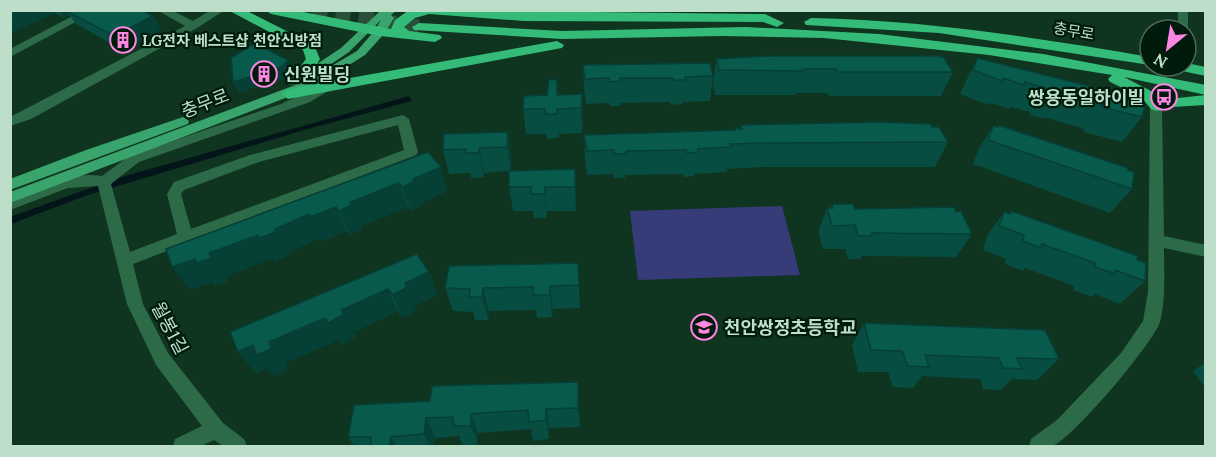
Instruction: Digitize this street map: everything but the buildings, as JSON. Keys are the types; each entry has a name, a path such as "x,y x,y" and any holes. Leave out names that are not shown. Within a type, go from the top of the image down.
{"highway":[{"path":"234,10 309,48 313,59 290,87"},
{"path":"271,10 381,32 557,45 773,40 795,33"},
{"path":"298,16 316,10"},
{"path":"407,35 399,32 397,27 400,21 410,14 532,34 795,33"},
{"path":"423,16 765,18 777,23"},
{"path":"423,16 521,25 777,23"},
{"name":"충무로","path":"777,23 902,25 1013,38 1138,59"},
{"name":"충무로","path":"795,33 1000,52 1206,90"},
{"path":"290,87 326,87 557,45"},
{"path":"1000,52 1056,67 1206,100"},
{"path":"1111,78 1146,94 1156,106 1206,100"}],"main road":[{"name":"충무로","path":"10,185 91,153 290,87 334,59 387,11"},
{"name":"충무로","path":"10,198 346,63 361,53 381,32 386,25 387,11"}],"street":[{"path":"10,54 93,10"},
{"path":"162,10 193,26"},
{"path":"10,122 26,116 220,10"},
{"path":"483,10 547,17"},
{"path":"10,205 76,180 94,179 104,182 134,159 296,103 326,87"},
{"path":"1038,447 1064,426 1126,359 1151,323 1156,292 1156,106"},
{"path":"124,261 186,238 411,152 403,119 255,158 179,186 174,194 186,238"},
{"name":"월봉1길","path":"104,182 135,304 162,359 216,429 237,447"},
{"path":"1155,240 1206,251"},
{"path":"182,447 216,429"}],"shaded area":[{"path":"409,96 412,101 304,130 88,195 11,224 10,217 118,178"},
{"path":"782,206 800,275 638,280 630,211"}],"tunnel":[{"path":"313,10 419,27"}],"place":[{"name":"LG전자 베스트샵 천안신방점","path":"123,40"},
{"name":"신원빌딩","path":"264,74"},
{"name":"쌍용동일하이빌","path":"1164,97"},
{"name":"천안쌍정초등학교","path":"704,327"}]}
